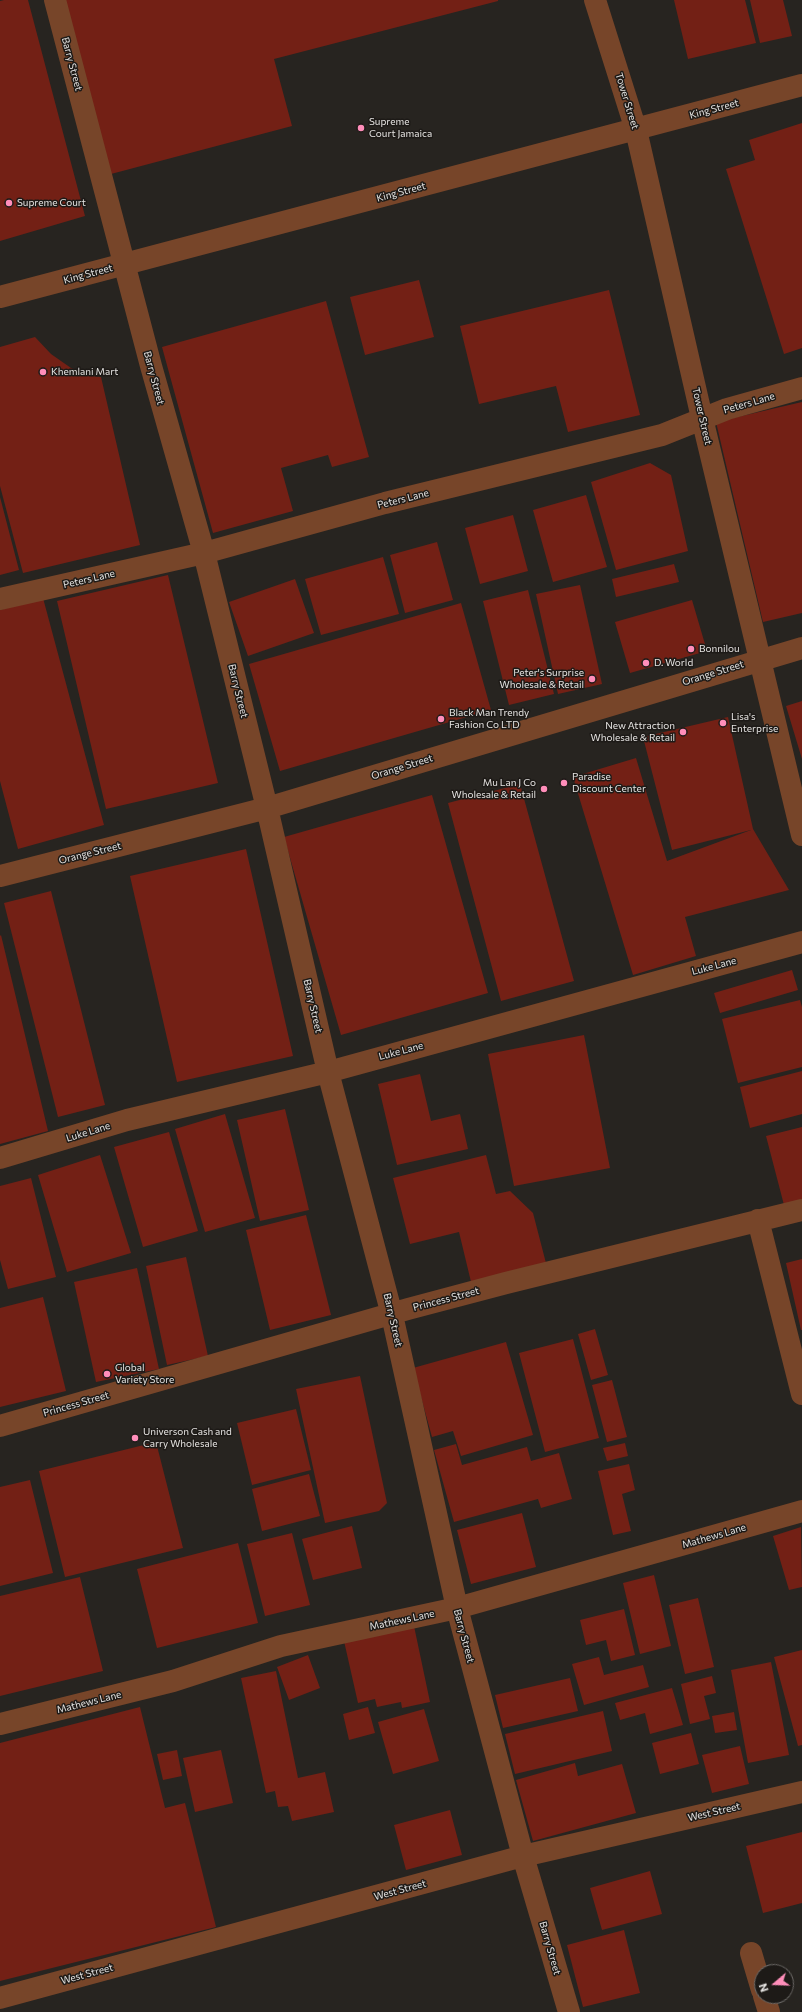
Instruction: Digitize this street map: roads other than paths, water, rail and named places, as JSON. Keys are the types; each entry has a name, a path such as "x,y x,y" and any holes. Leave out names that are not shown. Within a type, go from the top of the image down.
{"street":[{"name":"Barry Street","path":"56,0 151,366 204,553 267,808 328,1072 392,1315 457,1608 523,1856 569,2012"},
{"name":"Tower Street","path":"595,0 636,130 702,418 802,835"},
{"name":"King Street","path":"0,297 802,85"},
{"name":"Peters Lane","path":"0,599 204,553 385,503 662,435 702,418 802,388"},
{"name":"Orange Street","path":"0,876 267,808 760,659 802,648"},
{"name":"Luke Lane","path":"0,1158 127,1120 328,1072 802,942"},
{"name":"Princess Street","path":"0,1426 506,1283 802,1210"},
{"path":"758,1220 802,1394"},
{"name":"Mathews Lane","path":"0,1724 173,1681 281,1646 457,1608 802,1511"},
{"name":"West Street","path":"0,1998 523,1856 802,1792"},
{"path":"750,1953 754,1965"}],"place":[{"name":"Supreme Court Jamaica","path":"361,128"},
{"name":"Supreme Court","path":"9,203"},
{"name":"Khemlani Mart","path":"43,372"},
{"name":"Bonnilou","path":"691,649"},
{"name":"D. World","path":"646,663"},
{"name":"Peter's Surprise Wholesale & Retail","path":"592,679"},
{"name":"Black Man Trendy Fashion Co LTD","path":"441,719"},
{"name":"Lisa's Enterprise","path":"723,723"},
{"name":"New Attraction Wholesale & Retail","path":"683,732"},
{"name":"Paradise Discount Center","path":"564,783"},
{"name":"Mu Lan J Co Wholesale & Retail","path":"544,789"},
{"name":"Global Variety Store","path":"107,1374"},
{"name":"Universon Cash and Carry Wholesale","path":"135,1438"}]}
